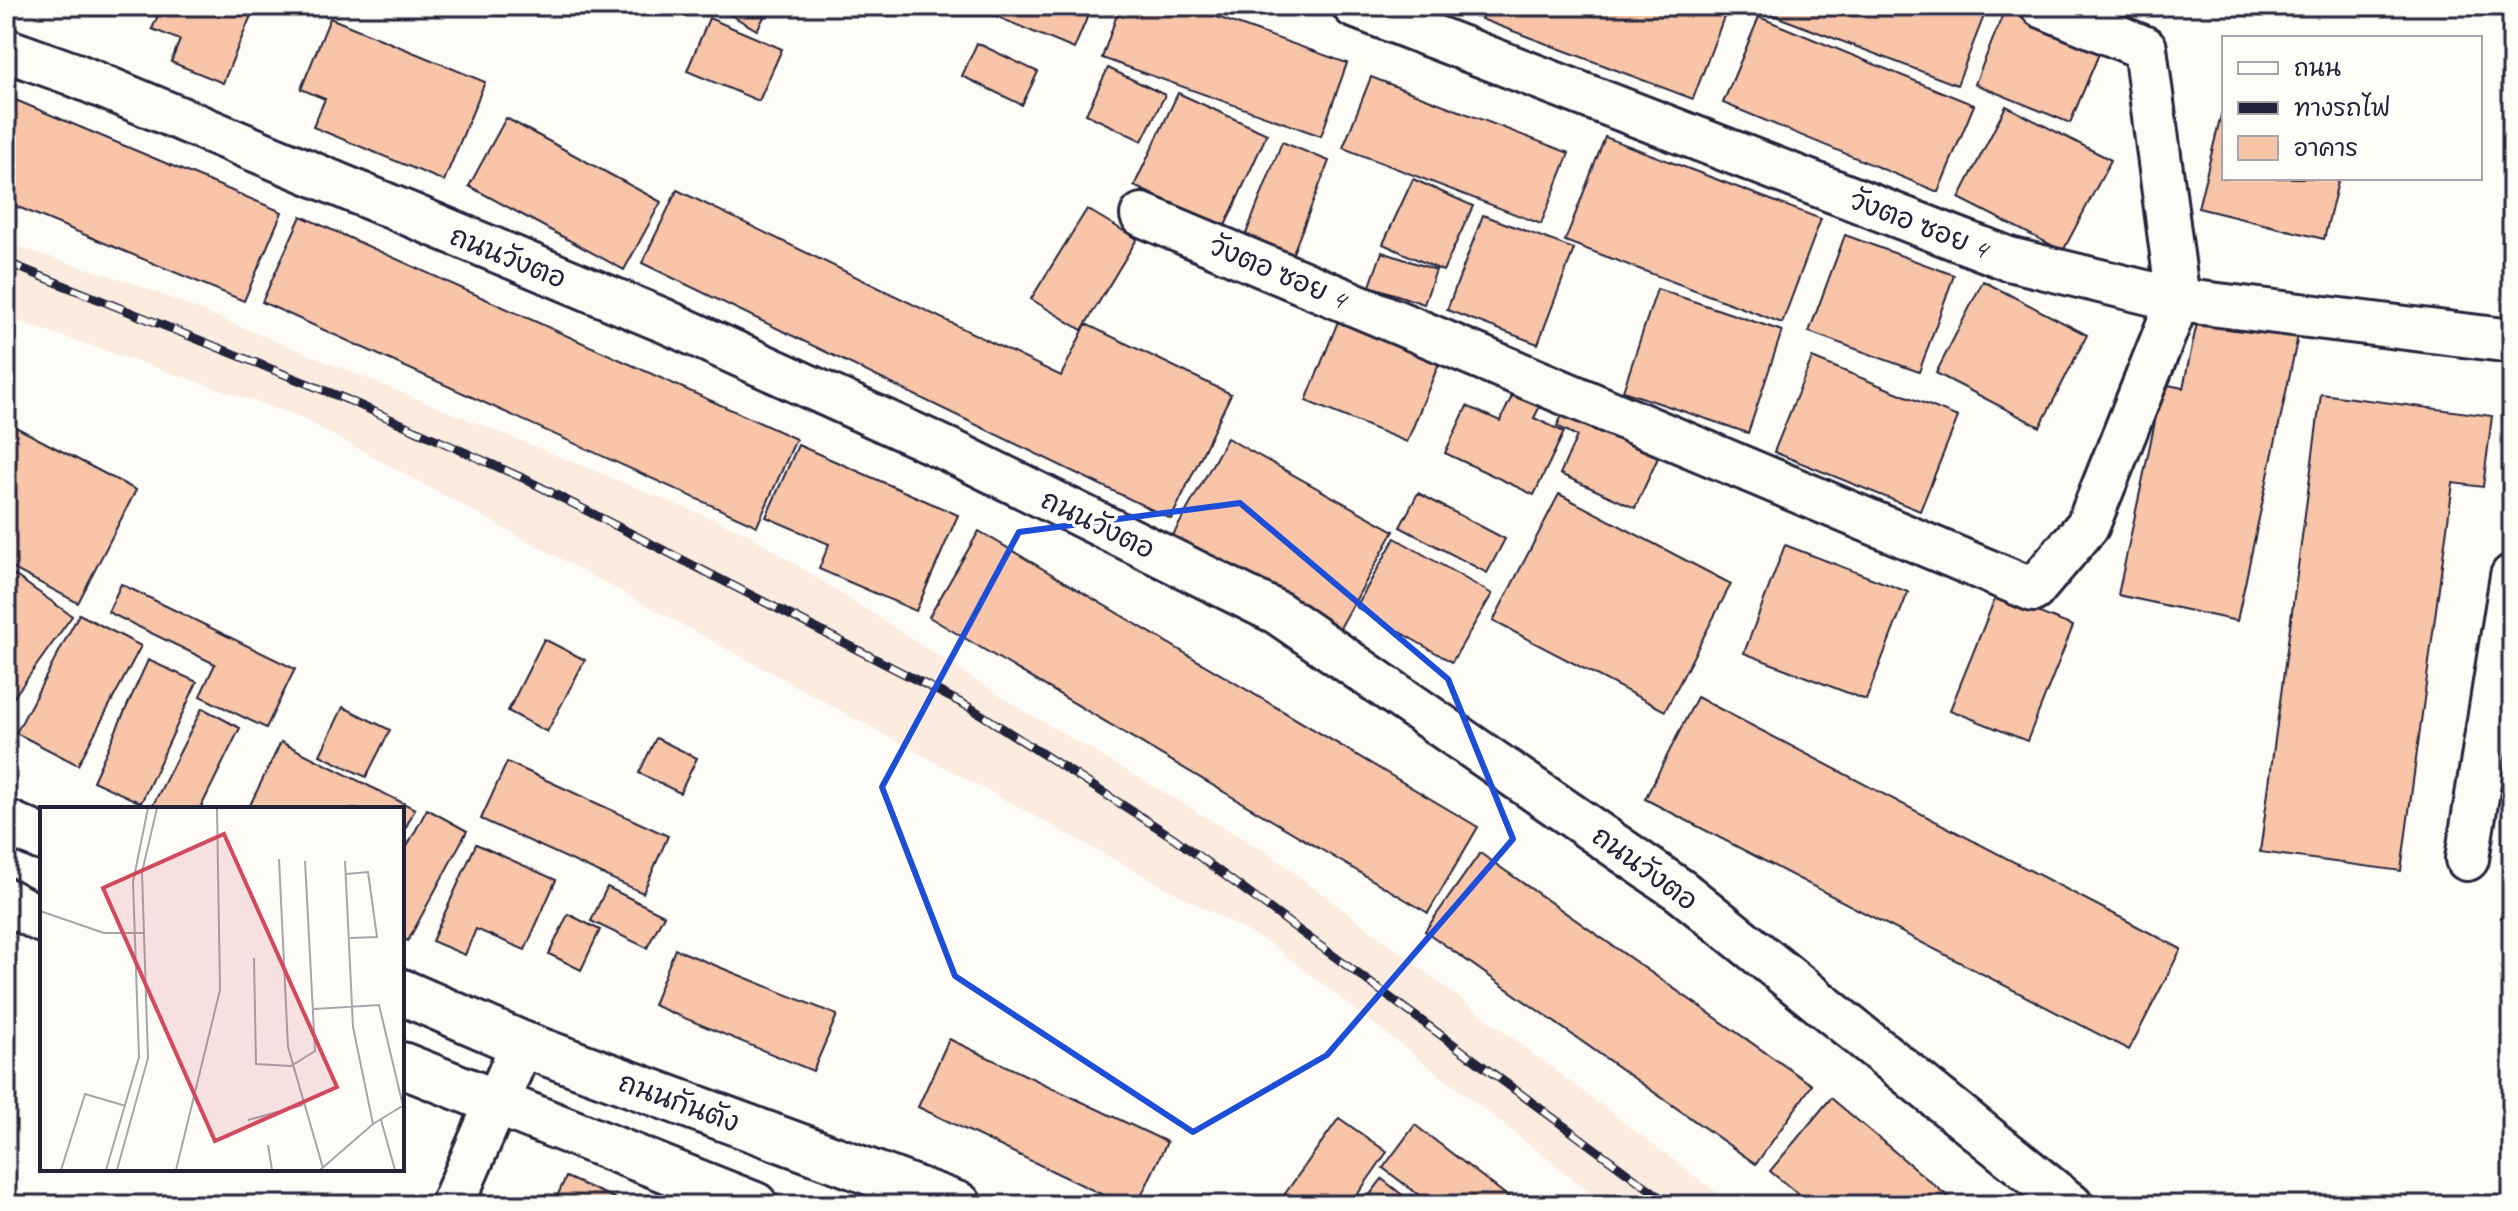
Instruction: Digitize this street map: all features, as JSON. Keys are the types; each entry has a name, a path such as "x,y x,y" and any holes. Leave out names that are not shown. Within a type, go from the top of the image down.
{"main road":[{"path":"6,822 40,837"},
{"path":"6,901 40,919"},
{"name":"ถนนกันตัง","path":"404,993 522,1044 959,1205"},
{"path":"404,1066 755,1205"}],"street":[{"name":"วังตอ ซอย 4","path":"1354,6 2009,259 2178,300 2512,341"},
{"path":"2042,6 2145,48 2178,300"},
{"name":"ถนนวังตอ","path":"6,50 73,74 665,321 953,452 1278,613 1681,891 2071,1205"},
{"name":"วังตอ ซอย 4","path":"1142,215 2033,590 2088,525 2178,300"},
{"path":"2467,859 2512,576"},
{"path":"452,1205 499,1104 522,1044"}],"highlighted area":[{"path":"1240,503 1448,679 1513,839 1327,1055 1193,1132 955,976 882,787 1019,532"}],"shaded area":[{"path":"6,243 133,283 747,533 1016,706 1271,855 1733,1205 1607,1205 1272,945 298,416 6,317"}],"building":[{"path":"162,6 255,6 223,83 171,62 180,40 152,29"},
{"path":"715,6 770,6 757,30"},
{"path":"996,6 1092,6 1074,49 993,15"},
{"path":"1120,6 1186,6 1347,63 1321,136 1102,58"},
{"path":"1486,6 1703,6 1725,14 1693,99 1481,19"},
{"path":"1749,6 1983,6 1987,8 1957,85"},
{"path":"2219,6 2272,6 2271,12"},
{"path":"2005,9 2101,49 2070,123 1975,84"},
{"path":"1759,17 1974,105 1938,192 1723,103"},
{"path":"330,18 485,82 444,181 313,127 325,99 301,89"},
{"path":"709,18 782,49 759,101 687,71"},
{"path":"977,43 1038,72 1022,105 962,76"},
{"path":"1108,68 1165,95 1142,141 1086,114"},
{"path":"1371,77 1569,153 1541,224 1343,148"},
{"path":"1178,93 1267,134 1224,228 1134,186"},
{"path":"6,96 282,212 244,301 6,202"},
{"path":"2006,106 2111,160 2063,251 1959,198"},
{"path":"2222,111 2222,180 2339,180 2324,239 2198,208"},
{"path":"506,118 661,202 624,270 469,186"},
{"path":"1605,137 1821,219 1782,323 1565,241"},
{"path":"1282,142 1329,161 1291,258 1244,239"},
{"path":"1413,179 1473,206 1443,271 1383,244"},
{"path":"677,190 1061,376 1086,324 1231,394 1171,519 642,263"},
{"path":"1087,209 1137,239 1082,330 1031,299"},
{"path":"1483,215 1574,249 1538,344 1447,310"},
{"path":"301,216 796,439 757,526 262,302"},
{"path":"1845,235 1954,275 1919,372 1809,332"},
{"path":"1382,252 1436,270 1424,304 1370,286"},
{"path":"1983,281 2087,335 2040,427 1936,373"},
{"path":"1657,289 1782,331 1748,433 1623,391"},
{"path":"1341,314 1442,356 1407,442 1306,401"},
{"path":"2199,314 2298,336 2237,621 2118,595 2163,384 2183,388"},
{"path":"1812,358 1958,417 1920,511 1774,452"},
{"path":"1516,388 1543,400 1534,418 1564,432 1534,495 1445,453 1467,406 1500,421"},
{"path":"2321,394 2492,416 2483,487 2453,483 2401,871 2260,852"},
{"path":"1567,405 1662,449 1635,508 1560,474 1577,436 1557,426"},
{"path":"6,422 136,490 78,603 6,565"},
{"path":"1227,438 1394,531 1339,630 1172,537"},
{"path":"798,445 958,515 916,611 819,569 829,544 766,517"},
{"path":"1418,493 1505,539 1487,573 1400,527"},
{"path":"1559,494 1731,584 1665,711 1493,621"},
{"path":"979,531 1478,827 1428,913 929,617"},
{"path":"1395,538 1492,594 1452,662 1356,607"},
{"path":"1785,545 1908,592 1866,700 1744,653"},
{"path":"6,569 72,616 6,708"},
{"path":"121,584 295,669 266,728 200,696 215,664 108,612"},
{"path":"1996,596 2073,626 2027,741 1950,710"},
{"path":"79,614 141,646 78,765 16,733"},
{"path":"544,639 585,660 547,732 508,711"},
{"path":"148,660 197,682 141,803 93,781"},
{"path":"1697,697 2181,949 2129,1050 1645,799"},
{"path":"343,707 390,730 366,777 320,755"},
{"path":"202,708 240,728 201,807 152,807"},
{"path":"656,738 697,758 680,793 639,773"},
{"path":"281,742 415,809 404,831 404,807 249,807"},
{"path":"507,762 668,836 643,893 481,819"},
{"path":"427,809 467,831 408,941 404,939 404,852"},
{"path":"476,844 556,880 525,950 476,929 465,955 432,941"},
{"path":"1480,853 1812,1085 1756,1164 1425,931"},
{"path":"2512,864 2512,920 2501,918"},
{"path":"607,887 664,915 647,948 591,921"},
{"path":"568,914 600,930 581,970 549,954"},
{"path":"675,949 837,1015 813,1071 653,1005"},
{"path":"949,1039 1167,1142 1137,1205 1124,1205 918,1107"},
{"path":"1831,1098 1958,1205 1811,1205 1770,1171"},
{"path":"1339,1118 1387,1152 1350,1205 1277,1205"},
{"path":"1415,1125 1519,1205 1432,1205 1383,1168"},
{"path":"566,1177 630,1205 553,1205"},
{"path":"1382,1179 1415,1205 1362,1205"}],"railway":[{"path":"6,262 348,400 525,479 971,708 1174,838 1671,1205"}]}
